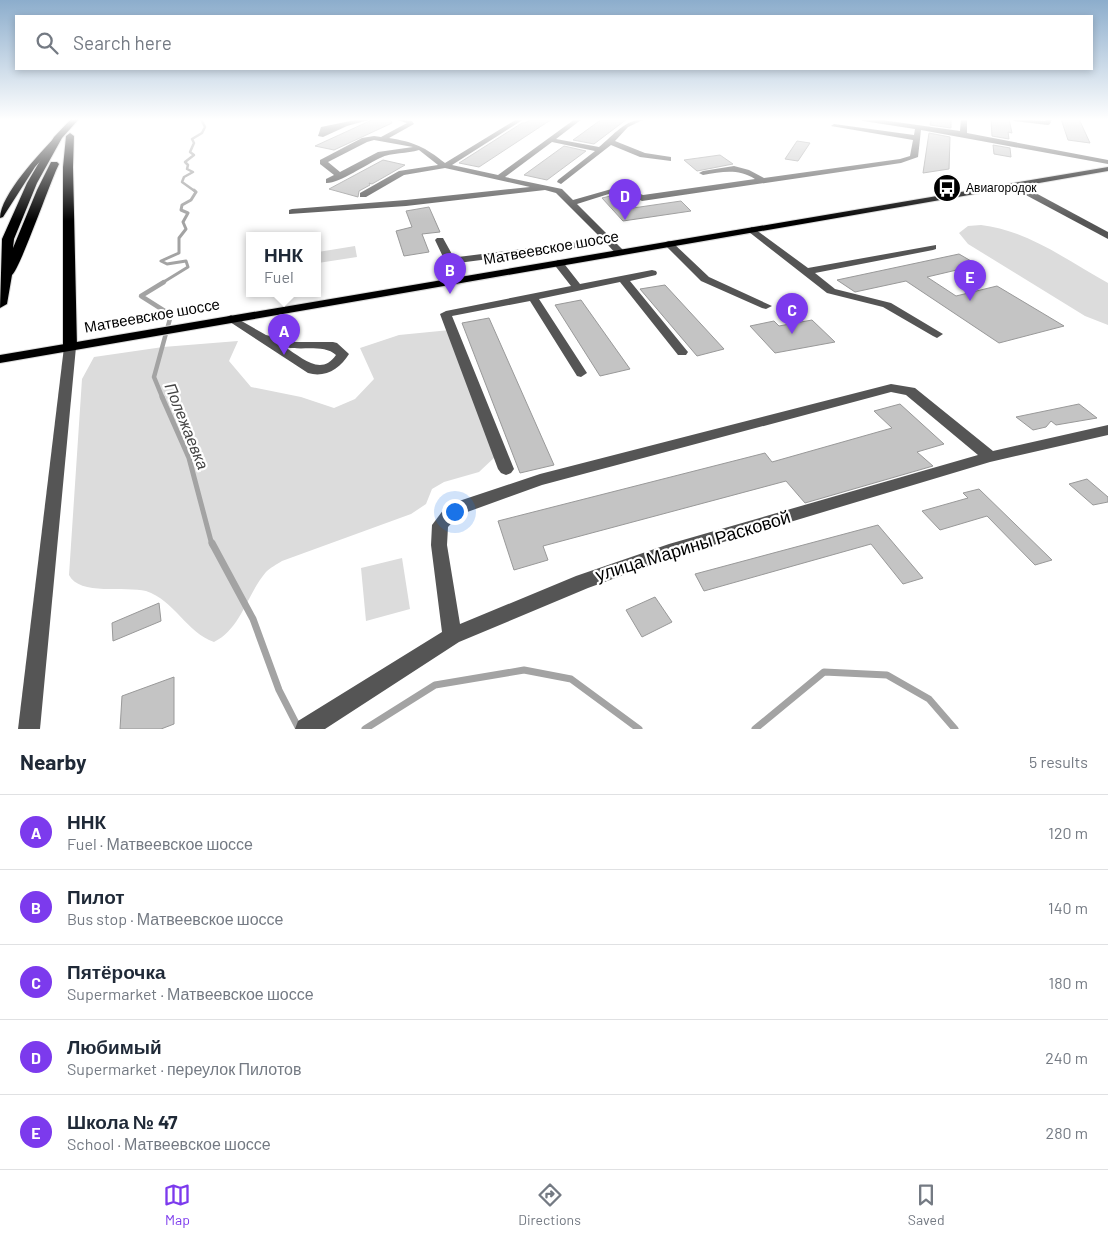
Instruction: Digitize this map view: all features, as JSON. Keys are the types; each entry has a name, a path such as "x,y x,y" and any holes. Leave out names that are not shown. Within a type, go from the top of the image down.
{"highway":[{"path":"1,302 5,281 8,239 32,183 52,153"},
{"path":"66,153 70,216 70,347"}],"main road":[{"path":"0,215 32,166 46,153"},
{"name":"Матвеевское шоссе","path":"0,359 1108,169"}],"street":[{"path":"340,153 323,162 340,176"},
{"path":"329,181 381,154 388,153"},
{"path":"428,153 445,166"},
{"path":"445,166 466,153"},
{"path":"499,178 533,153"},
{"path":"561,182 597,153"},
{"path":"638,153 668,159"},
{"path":"571,203 615,190 623,190 642,198 901,162 914,156 914,153"},
{"path":"1061,153 1108,162"},
{"path":"363,195 402,173 445,166 559,191 620,252"},
{"path":"703,173 738,168 746,170 763,181"},
{"path":"1014,185 1108,236"},
{"path":"292,212 406,203 544,188"},
{"path":"752,230 831,291 887,305 937,334"},
{"path":"440,240 449,259 458,260 608,241"},
{"path":"669,244 705,279 766,306"},
{"path":"806,272 934,247"},
{"path":"558,263 578,288"},
{"path":"506,469 446,314 652,273"},
{"path":"622,279 682,352"},
{"path":"533,297 581,373"},
{"path":"231,318 312,370 327,370 338,363 343,354 333,346 295,346 263,338"},
{"path":"29,729 70,347"},
{"path":"452,636 440,545 440,525 452,510 540,480 891,388 910,391 990,457"},
{"name":"улица Марины Расковой","path":"310,727 452,636 582,582 653,556 990,457 1108,430"}],"shaded area":[{"path":"981,225 1015,233 1031,240 1108,283 1108,325 1085,316 968,244 959,233 968,226"},
{"path":"355,246 357,257 321,263 321,252"},
{"path":"450,330 496,456 479,472 444,482 432,489 426,504 411,514 282,561 274,566 259,581 231,629 214,642 196,632 156,595 146,591 82,586 74,582 69,575 82,379 94,357 163,347 238,341 229,361 251,387 301,397 334,408 355,399 374,379 360,348 399,335"},
{"path":"402,558 410,609 366,621 361,568"}],"building":[{"path":"475,153 500,153 479,167 459,163"},
{"path":"554,153 583,153 547,180 524,175"},
{"path":"789,153 803,153 798,161 785,159"},
{"path":"926,153 949,153 949,169 923,173"},
{"path":"1011,153 1011,157 994,154"},
{"path":"720,155 733,164 697,171 684,160"},
{"path":"383,160 405,165 372,184 369,183 370,185 359,191 358,197 329,189"},
{"path":"619,194 633,208 681,201 691,211 623,221 602,198"},
{"path":"429,207 440,232 422,234 429,252 404,256 396,231 412,227 406,211"},
{"path":"959,254 978,265 927,277 956,296 997,286 1064,326 999,343 906,281 855,292 837,280"},
{"path":"665,285 724,349 697,356 640,289"},
{"path":"581,300 630,369 600,376 555,305"},
{"path":"489,318 554,465 520,473 462,323"},
{"path":"812,320 835,342 775,353 750,326 774,321 779,326"},
{"path":"900,404 944,444 917,452 933,466 805,503 786,481 543,546 548,560 514,570 498,521 765,453 772,462 892,428 874,411"},
{"path":"1079,404 1097,418 1056,425 1051,421 1046,427 1033,430 1016,417"},
{"path":"1087,479 1108,497 1108,502 1093,505 1069,484"},
{"path":"979,489 1052,560 1035,565 987,516 940,530 922,511 968,498 963,493"},
{"path":"878,525 923,578 903,584 871,544 704,591 695,574"},
{"path":"655,597 672,622 642,637 626,610"},
{"path":"159,603 161,621 113,641 112,623"},
{"path":"174,677 174,724 161,729 120,729 122,696"}],"waterway":[{"name":"Полежаевка","path":"191,153 194,155 185,162 188,165 187,169 193,172 184,177 182,182 196,192"},
{"name":"Полежаевка","path":"162,283 188,267 186,261 167,264 161,261 179,253 179,238 186,229 183,222 188,213 181,210 182,205 191,200 196,192"},
{"name":"Полежаевка","path":"163,399 154,377 171,315 141,296 164,282"},
{"name":"Полежаевка","path":"162,397 189,458 212,545"},
{"name":"Полежаевка","path":"212,543 253,619 279,690 299,729"},
{"name":"Полежаевка","path":"365,729 435,685 524,670 571,679 639,729"},
{"name":"Полежаевка","path":"755,729 824,672 887,675 929,699 955,729"}],"place":[{"name":"Авиагородок","path":"947,188"},
{"name":"Любимый","path":"625,220"},
{"name":"Пилот","path":"450,294"},
{"name":"Школа № 47","path":"970,301"},
{"name":"Пятёрочка","path":"792,334"},
{"name":"ННК","path":"284,355"}]}
